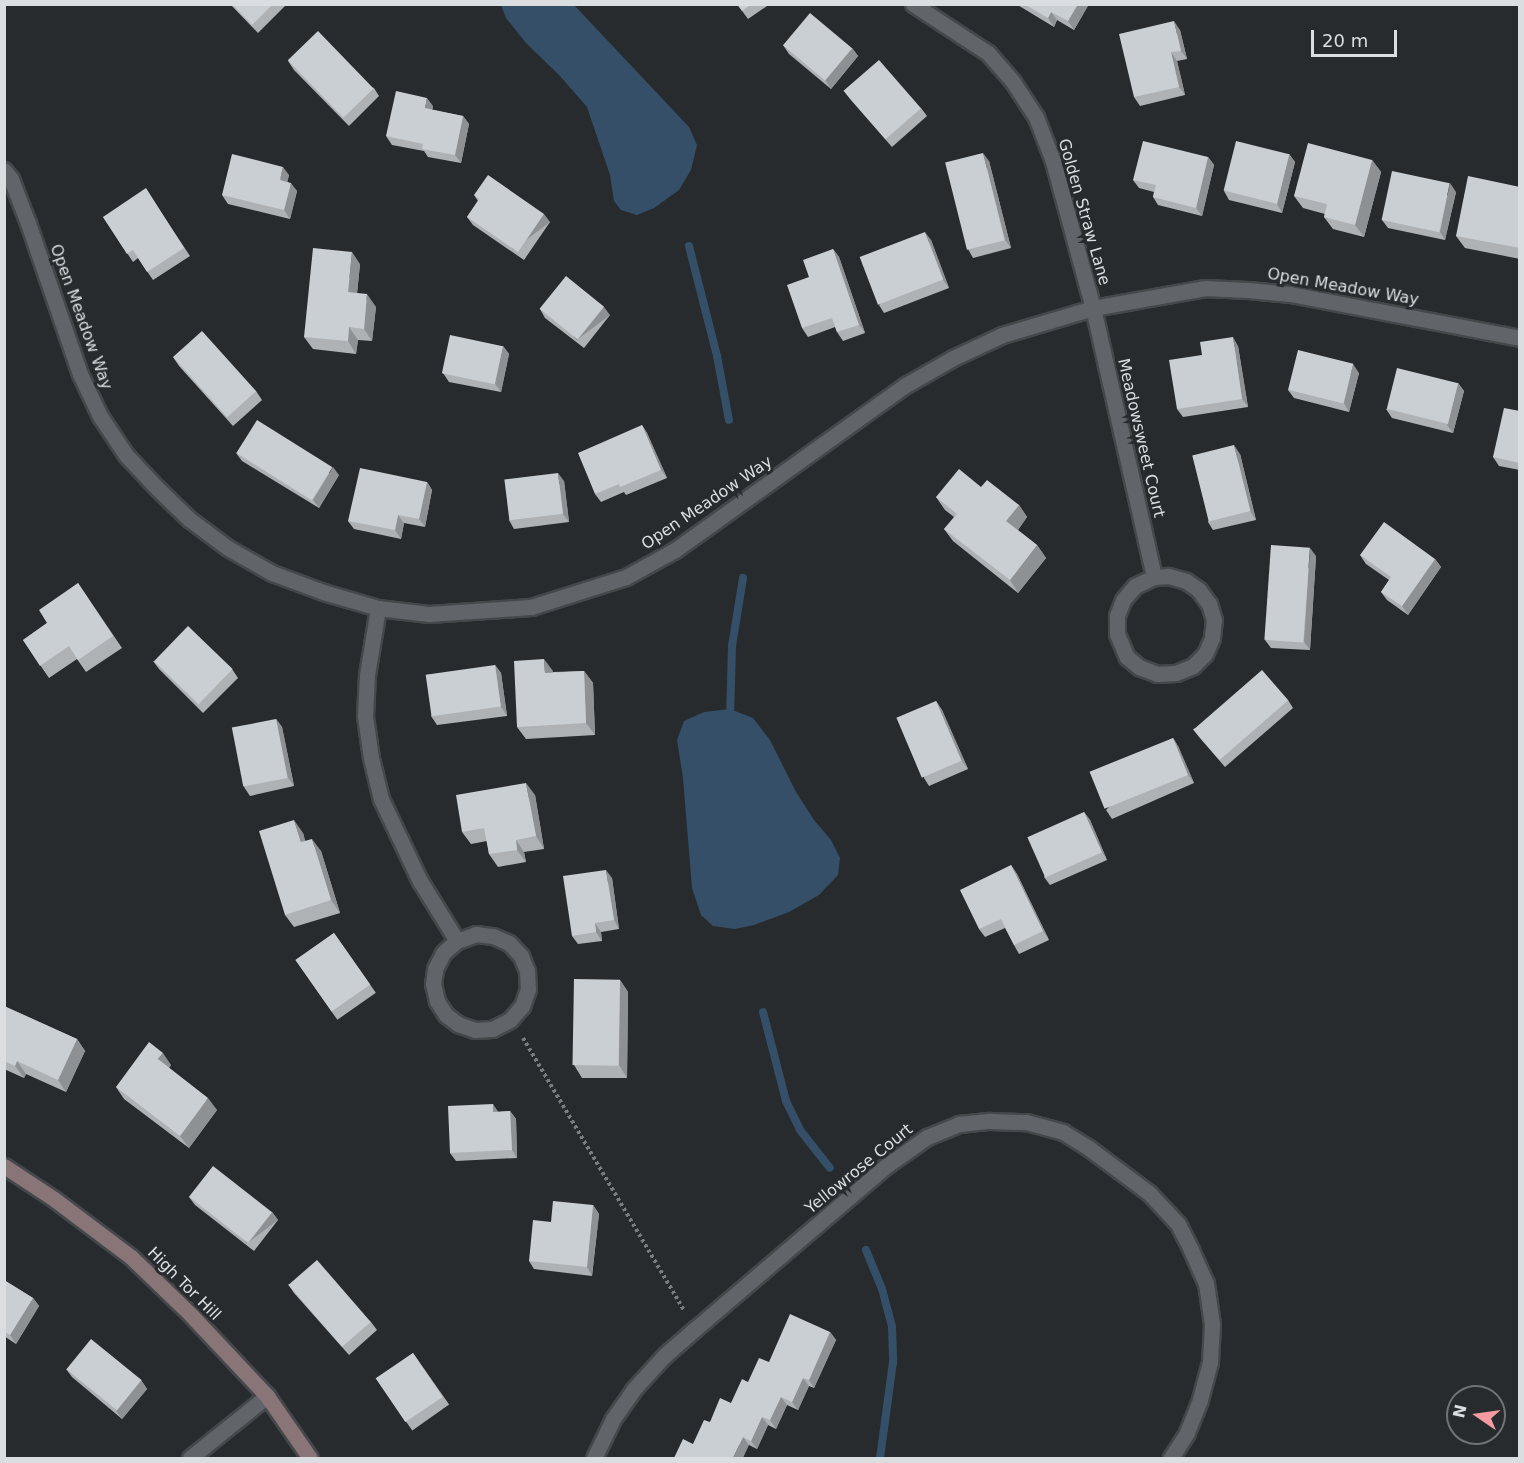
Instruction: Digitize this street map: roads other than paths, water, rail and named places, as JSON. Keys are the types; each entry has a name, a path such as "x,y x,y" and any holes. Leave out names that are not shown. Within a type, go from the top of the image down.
{"street":[{"name":"Golden Straw Lane","path":"913,4 988,53 1013,82 1036,117 1053,161 1093,308"},
{"name":"Open Meadow Way","path":"4,170 11,179 28,223 80,374 100,416 126,455 189,519 228,548 272,573 323,592 378,608 429,614 531,607 626,578 675,550 904,386 953,358 1002,335 1093,308 1204,288 1248,290 1290,294 1520,338"},
{"name":"Meadowsweet Court","path":"1093,308 1154,577"},
{"path":"1168,576 1186,581 1199,590 1209,604 1214,620 1212,638 1205,654 1193,666 1176,673 1157,674 1139,667 1127,657 1117,634 1117,615 1123,600 1135,586 1154,577 1168,576"},
{"path":"378,608 366,675 365,716 370,758 386,809 420,881 457,941"},
{"path":"476,934 493,936 509,943 521,956 527,971 528,989 522,1006 510,1020 492,1029 475,1030 458,1024 446,1015 437,1001 433,984 435,969 443,953 457,941 476,934"},
{"name":"Yellowrose Court","path":"594,1458 613,1419 633,1390 664,1355 886,1166 927,1137 959,1124 990,1120 1026,1122 1063,1132 1149,1193 1178,1224 1206,1283 1212,1324 1210,1362 1200,1400 1187,1433 1171,1458"},
{"name":"High Tor Hill","path":"4,1166 54,1199 131,1257 191,1315 267,1396 309,1458"},
{"path":"190,1458 267,1396"}],"water":[{"path":"501,5 574,5 689,127 697,145 691,170 679,190 654,208 637,215 621,210 614,201 610,175 587,107 560,76 526,43 506,18"},
{"path":"730,709 753,718 770,740 796,792 814,820 831,840 840,858 838,875 819,895 789,912 754,925 735,929 713,926 701,915 692,888 683,778 677,740 684,721 704,712"}],"waterway":[{"path":"689,246 717,356 729,420"},
{"path":"730,718 732,646 743,578"},
{"path":"763,1012 786,1101 800,1130 830,1168"},
{"path":"866,1250 882,1289 892,1327 893,1362 880,1458"}]}
